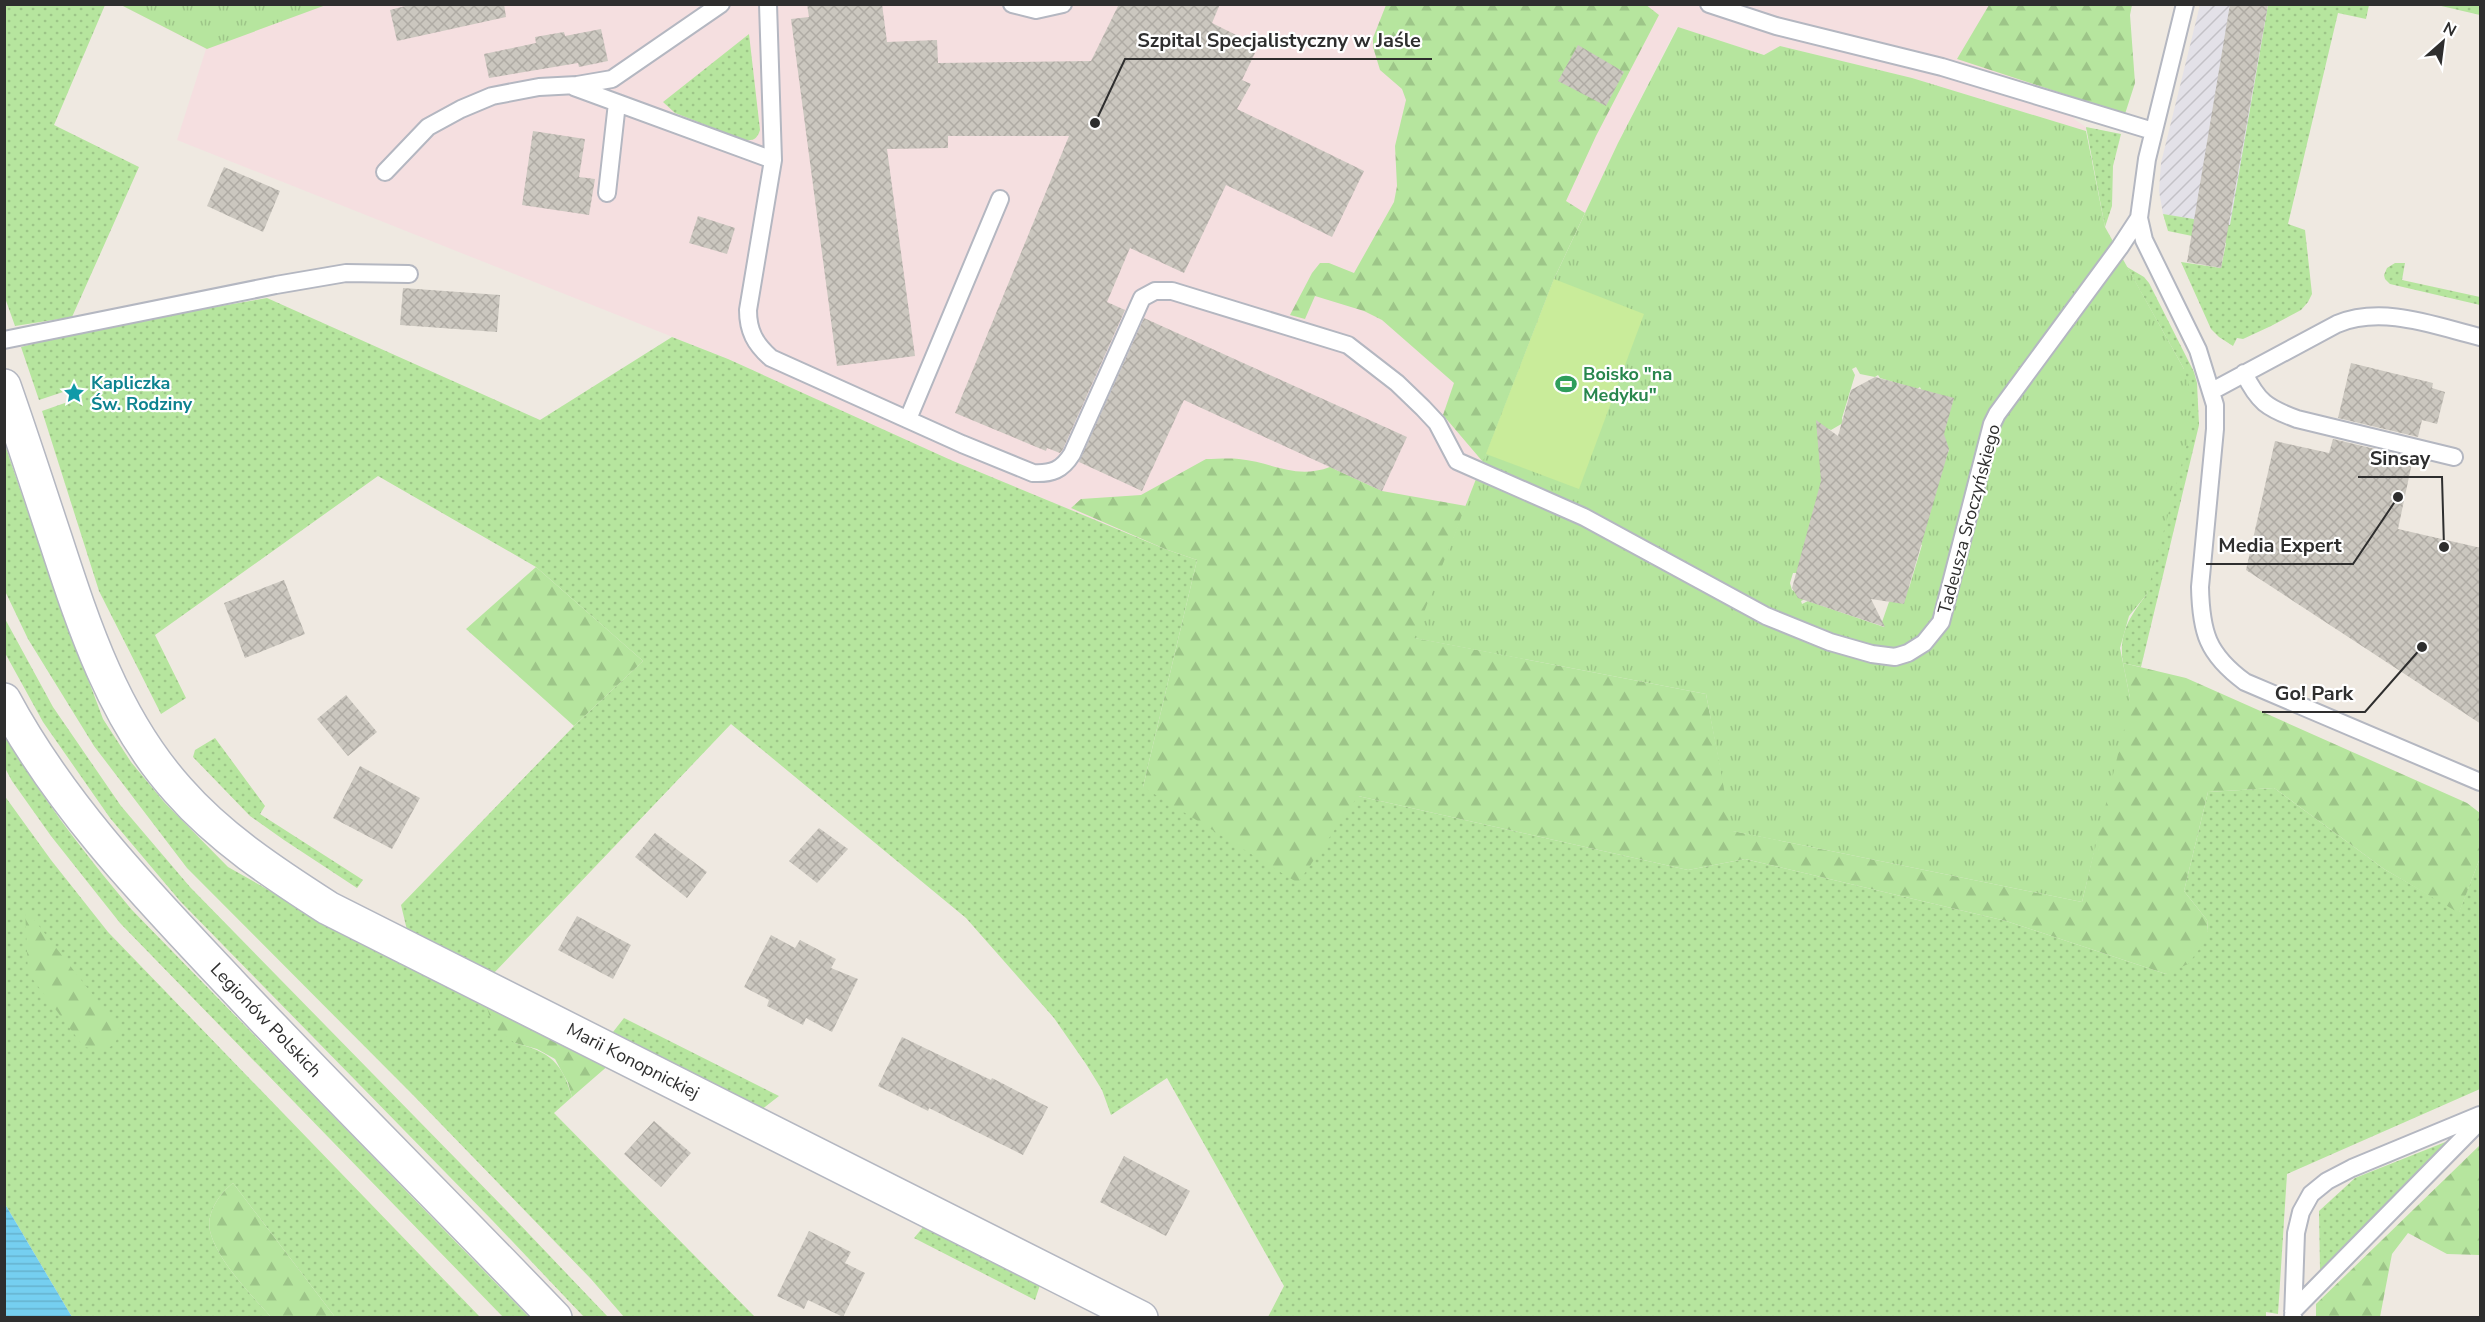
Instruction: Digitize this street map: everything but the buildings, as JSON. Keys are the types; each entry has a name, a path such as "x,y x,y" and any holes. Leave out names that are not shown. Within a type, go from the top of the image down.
{"street":[{"name":"Marii Konopnickiej","path":"4,386 74,597 116,699 154,761 178,791 244,851 328,908 1142,1317"},
{"name":"Legionów Polskich","path":"4,700 46,768 90,829 137,885 283,1040 443,1200 555,1317"}],"lane":[{"path":"385,172 428,127 461,110 492,96 539,87 612,79 721,4"},
{"path":"768,4 773,160 748,310 748,325 752,336 771,358 908,419 1000,199"},
{"path":"1012,4 1036,10 1063,4"},
{"path":"1709,4 1776,26 1942,68 2153,131"},
{"name":"Tadeusza Sroczyńskiego","path":"2184,4 2153,131 2139,218 2144,240 2186,323 2212,391 2215,405 2215,429 2200,587 2201,610 2214,654 2227,669 2245,682 2481,782"},
{"path":"568,85 773,160"},
{"path":"607,193 617,103"},
{"name":"Tadeusza Sroczyńskiego","path":"908,419 1033,473 1053,472 1065,465 1072,454 1139,303 1155,291 1172,291 1348,345 1397,383 1423,408 1437,423 1457,461 1584,517 1766,616 1830,642 1872,654 1895,657 1924,643 1941,622 1992,424 1997,414 2139,218"},
{"path":"4,340 346,273 409,274"},
{"path":"2212,391 2337,324 2360,317 2391,317 2481,336"},
{"path":"2244,373 2261,402 2273,411 2297,419 2454,457"},
{"path":"2293,1314 2296,1233 2301,1212 2311,1194 2327,1181 2352,1168 2481,1115"},
{"path":"2293,1314 2481,1121"}],"shaded area":[{"path":"121,5 2060,5 2080,101 2074,119 2086,127 2086,131 1912,78 1780,46 1764,55 1677,27 1618,143 1554,279 1414,638 1165,549 953,461 728,359 177,140 206,49"},
{"path":"2200,5 2268,5 2230,226 2163,214 2159,191 2161,163"}],"green space":[{"path":"121,4 326,5 207,49"},
{"path":"1645,4 1659,15 1596,136 1566,201 1585,213 1554,279 1483,462 1443,415 1454,383 1382,320 1364,311 1315,296 1305,319 1290,315 1312,273 1320,263 1329,263 1354,273 1394,202 1397,186 1395,146 1406,100 1402,89 1380,70 1373,47 1373,38 1386,5"},
{"path":"4,5 105,5 54,125 139,167 72,317 15,326 4,295"},
{"path":"1989,5 2132,5 2130,15 2135,83 2125,114 1957,59"},
{"path":"2268,5 2369,5 2366,19 2338,13 2288,224 2305,230 2312,294 2301,310 2243,339 2237,338 2233,346 2211,329 2181,262 2221,268 2226,243 2168,231 2163,214 2230,225"},
{"path":"2437,5 2480,5 2480,15"},
{"path":"1678,27 1764,55 1780,46 1912,78 2086,131 2105,227 2184,369 2192,395 2191,429 2147,594 2129,616 2120,648 2130,698 2129,709 2082,902 1732,831 1706,694 1414,638 1554,279 1618,143","holes":["1856,367 1860,374 1875,377 1878,375 1880,378 1917,389 1920,387 1949,451 1941,459 1920,544 1922,545 1909,588 1889,602 1882,622 1884,627 1808,601 1802,604 1801,601 1806,595 1792,590 1790,583 1793,573 1797,573 1813,512 1831,465 1826,428 1831,430 1843,423 1842,418 1855,375 1852,369"]},
{"path":"749,34 760,130 755,139 744,140 675,113 663,102"},
{"path":"2086,127 2121,134 2113,166 2112,206 2105,227"},
{"path":"2395,263 2405,263 2402,280 2480,297 2480,305 2390,284 2384,275 2387,268"},
{"path":"2127,267 2144,277 2149,283 2194,372 2197,383 2199,425 2141,667 2123,663 2122,643 2135,610 2147,594 2184,369"},
{"name":"Boisko \"na Medyku\"","path":"1554,279 1644,314 1579,489 1486,454"},
{"path":"267,298 540,420 672,337 728,359 953,461 1165,549 1197,560 1143,787 1358,796 1688,870 1745,859 2006,921 2166,974 2208,931 2207,920 2184,891 2208,792 2274,788 2384,869 2459,912 2480,858 2480,1089 2287,1174 2278,1314 2266,1312 2266,1317 1268,1317 1284,1286 1167,1078 1111,1115 1102,1090 1054,1018 966,918 731,724 493,974 407,930 401,905 574,726 643,661 536,567 378,476 155,635 186,698 161,714 99,591 42,411 82,397 78,387 39,400 21,347 93,328"},
{"path":"4,442 51,580 103,719 131,762 164,802 228,867 311,914 485,1001 515,1043 537,1050 553,1060 564,1075 572,1097 554,1113 755,1317 624,1317 591,1279 413,1095 187,868 94,746 28,639 5,591"},
{"path":"1206,459 1239,459 1306,472 1330,467 1382,491 1466,506 1415,638 1706,694 1733,831 2082,902 2130,698 2123,663 2186,678 2467,803 2480,813 2480,858 2459,913 2384,869 2274,788 2208,792 2184,891 2207,920 2208,931 2204,943 2188,964 2166,974 2006,921 1745,859 1688,870 1358,796 1298,883 1143,787 1197,560 1165,549 1071,508 1081,499 1141,495"},
{"path":"536,567 643,661 574,726 466,629"},
{"path":"4,617 53,707 121,806 190,887 608,1317 584,1317 180,901 110,818 43,722 5,653"},
{"path":"5,734 33,781 64,825 132,910 529,1317 503,1317 120,923 51,836 12,781 5,768"},
{"path":"215,738 265,806 260,814 363,880 357,888 250,816 193,757 195,750"},
{"path":"4,795 51,860 108,932 480,1317 335,1317 233,1183 215,1204 210,1217 210,1231 227,1265 271,1317 72,1317 5,1204"},
{"path":"25,908 121,1031 115,1043 105,1051 84,1047 28,973"},
{"path":"485,1001 610,1064 572,1097 568,1083 555,1059 537,1049 515,1043 493,1027"},
{"path":"624,1018 779,1096 756,1114 609,1037"},
{"path":"2448,1141 2320,1270 2319,1211 2355,1178"},
{"path":"2480,1145 2480,1255 2447,1254 2408,1233 2392,1254 2380,1317 2316,1317 2316,1304"},
{"path":"233,1183 335,1317 271,1317 236,1277 220,1254 209,1224 215,1204"},
{"path":"925,1225 1041,1282 1035,1300 914,1238"}],"water":[{"path":"5,1204 72,1317 5,1317"}],"place":[{"name":"Szpital Specjalistyczny w Jaśle","path":"1095,123"},
{"name":"Boisko \"na Medyku\"","path":"1566,384"},
{"name":"Kapliczka Św. Rodziny","path":"74,393"},
{"name":"Media Expert","path":"2398,497"},
{"name":"Sinsay","path":"2444,547"},
{"name":"Go! Park","path":"2422,647"}]}
